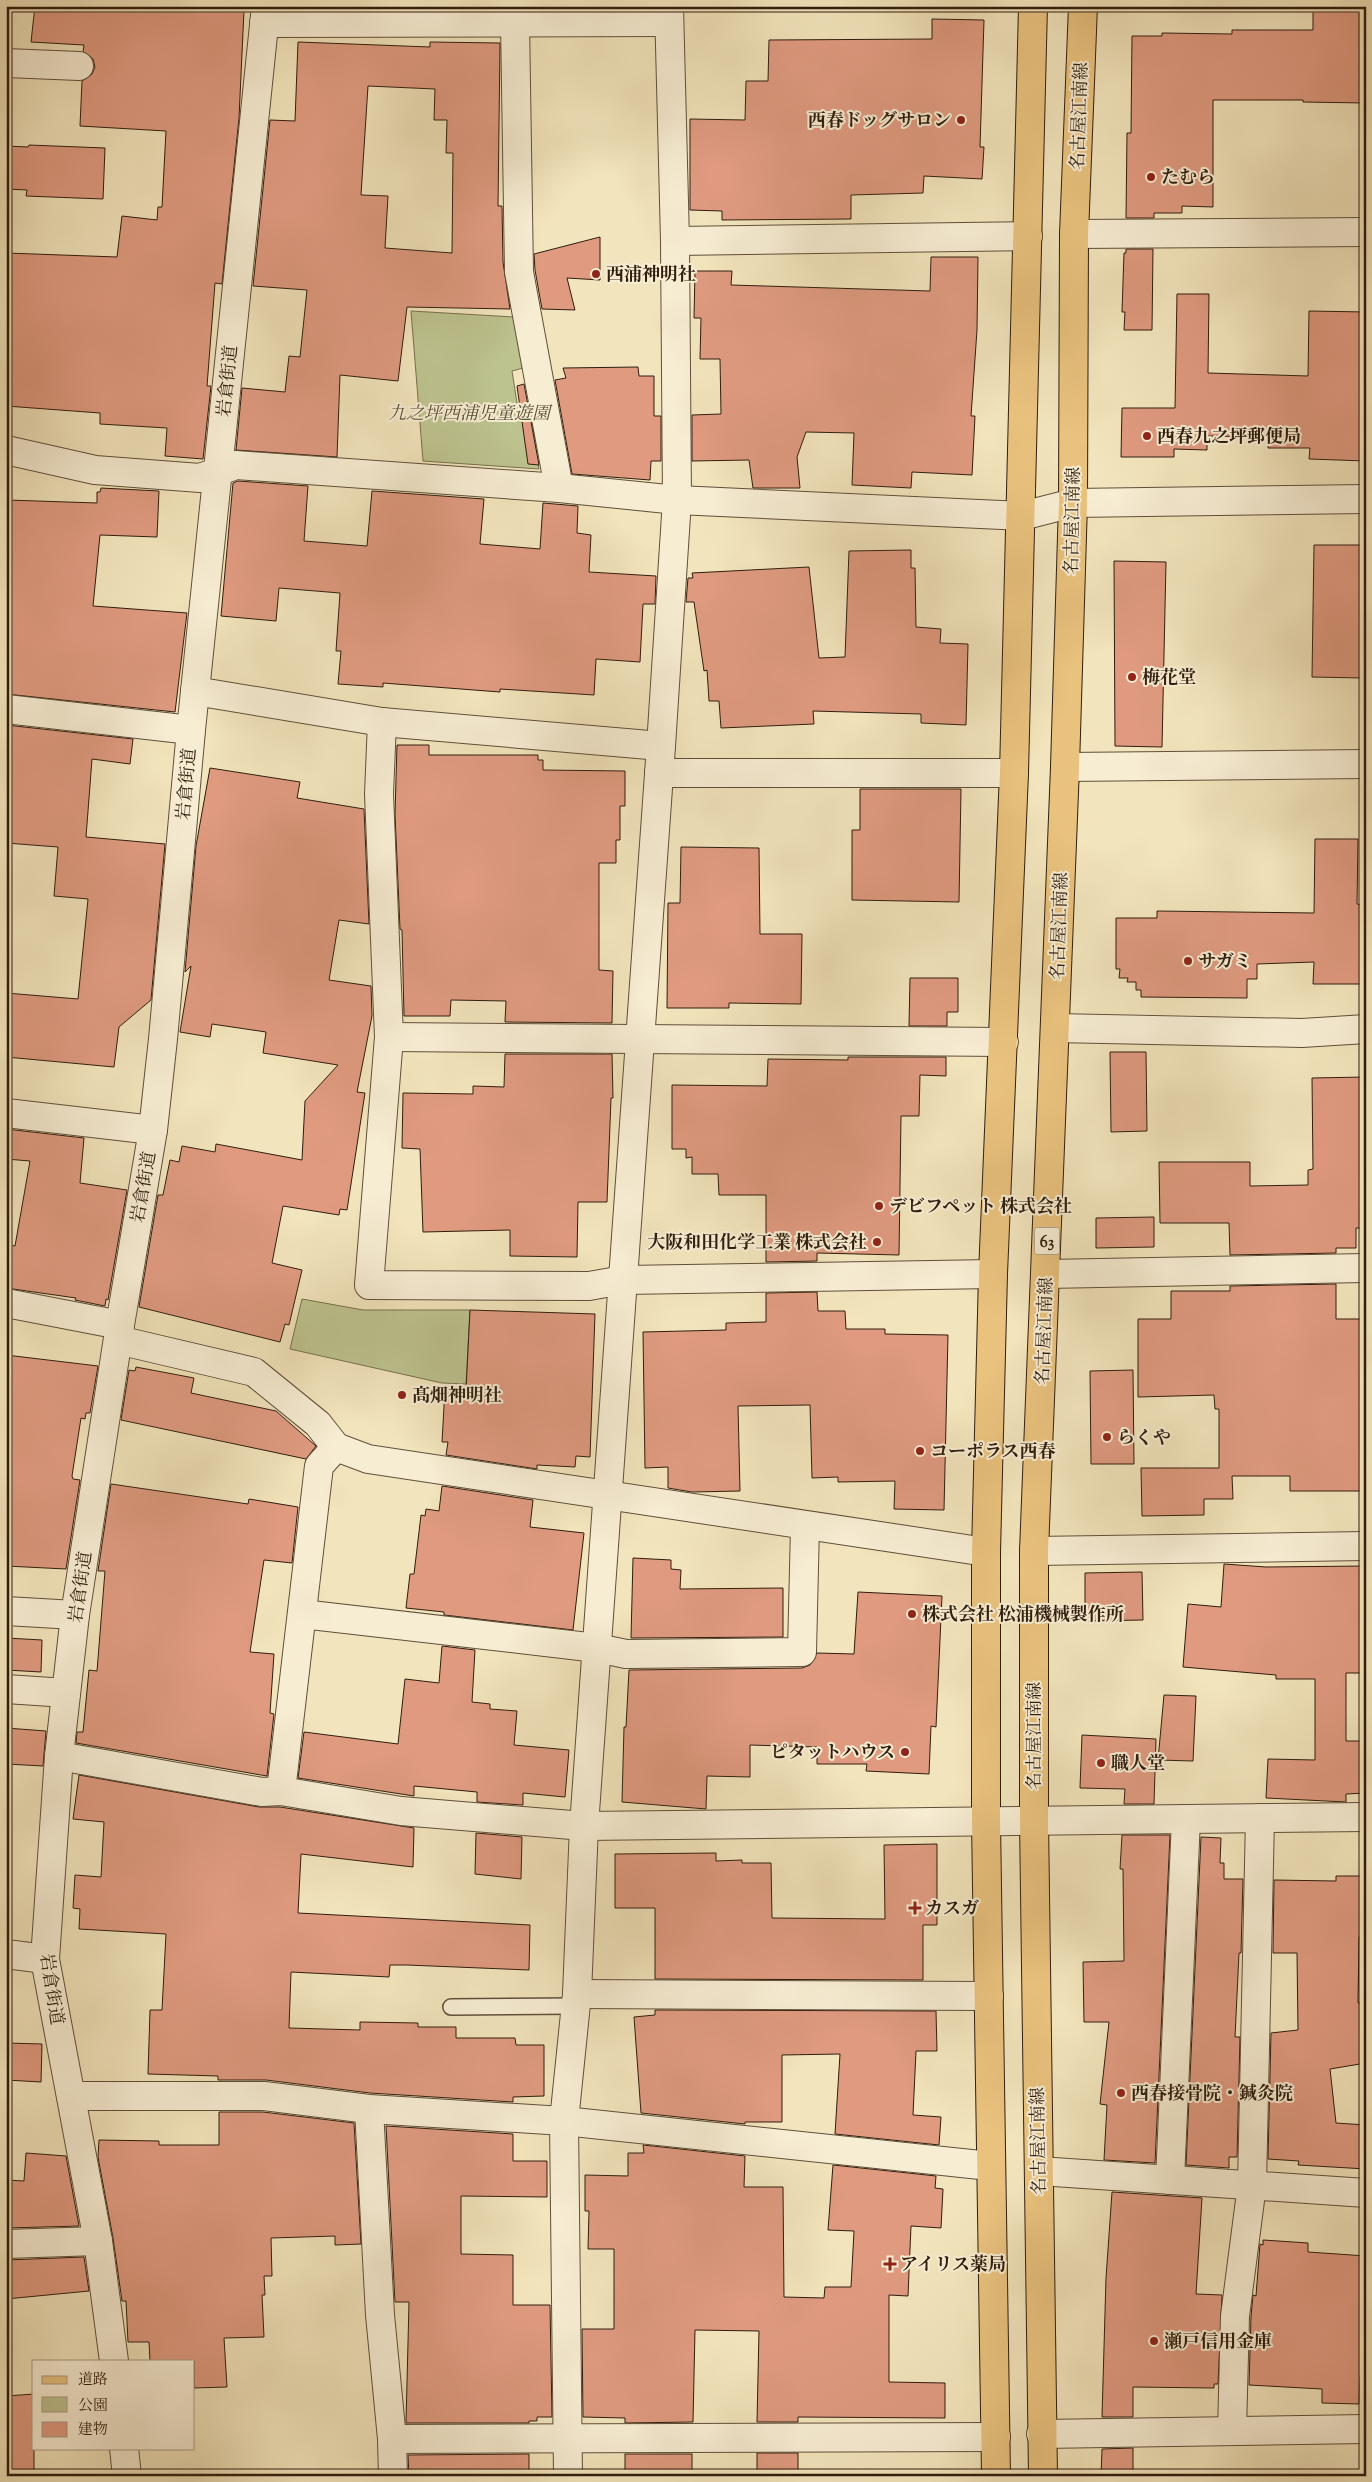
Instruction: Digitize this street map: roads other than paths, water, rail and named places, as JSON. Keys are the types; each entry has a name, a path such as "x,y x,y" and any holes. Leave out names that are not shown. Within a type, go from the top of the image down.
{"main road":[{"path":"996,2476 986,1821 986,1552 993,1274 1004,1042 1022,516 1033,6"},
{"name":"名古屋江南線","path":"1043,2476 1034,1820 1034,1551 1065,767 1073,503 1074,234 1083,6"}],"street":[{"path":"265,15 525,17 669,14 675,241 677,500 623,1280 606,1494 584,1826 576,2000 564,2121 568,2476"},
{"name":"岩倉街道","path":"114,2360 98,2241 45,1959 59,1756 75,1615 153,1130 191,730 265,15"},
{"path":"525,17 519,272 559,488"},
{"path":"6,63 79,66"},
{"path":"1074,234 1366,232"},
{"path":"675,241 1028,236"},
{"path":"6,450 95,470 200,478 236,466 559,488 677,500 1022,516 1073,503 1366,498"},
{"path":"195,691 382,722 661,746"},
{"path":"6,709 191,730"},
{"path":"382,722 379,794 389,1037 369,1285 589,1286 623,1280 993,1274"},
{"path":"1065,767 1366,764"},
{"path":"659,773 1014,773"},
{"path":"1055,1028 1302,1033 1366,1029"},
{"path":"389,1037 1004,1042"},
{"path":"6,1113 153,1130"},
{"path":"1046,1274 1366,1268"},
{"path":"6,1303 119,1332 254,1372 318,1424 336,1447 368,1459 986,1552"},
{"path":"281,1791 319,1466 336,1447"},
{"path":"302,1614 597,1648 626,1654 802,1652 805,1526"},
{"path":"1034,1551 1366,1546"},
{"path":"6,1611 75,1615"},
{"path":"6,1689 66,1693"},
{"path":"59,1756 262,1792 281,1791 401,1811 584,1826 1366,1817"},
{"path":"1232,2431 1235,2316 1252,2185 1260,1818"},
{"path":"1170,2180 1186,1819"},
{"path":"6,1954 45,1959"},
{"path":"576,2000 989,1996"},
{"path":"71,2096 264,2096 369,2109 564,2121 990,2166"},
{"path":"369,2109 380,2315 392,2439 393,2476"},
{"path":"1039,2170 1366,2193"},
{"path":"6,2244 98,2241"},
{"path":"1041,2434 1366,2429"},
{"path":"392,2439 996,2437"},
{"path":"124,2450 127,2476"}],"lane":[{"path":"452,2007 576,2000"}],"place":[{"name":"西春ドッグサロン","path":"961,120"},
{"name":"たむら","path":"1151,177"},
{"name":"西浦神明社","path":"596,274"},
{"name":"西春九之坪郵便局","path":"1147,436"},
{"name":"梅花堂","path":"1132,677"},
{"name":"サガミ","path":"1188,961"},
{"name":"デビフペット 株式会社","path":"879,1206"},
{"name":"大阪和田化学工業 株式会社","path":"877,1242"},
{"name":"髙畑神明社","path":"402,1395"},
{"name":"らくや","path":"1107,1437"},
{"name":"コーポラス西春","path":"920,1451"},
{"name":"株式会社 松浦機械製作所","path":"912,1614"},
{"name":"ピタットハウス","path":"905,1752"},
{"name":"職人堂","path":"1101,1763"},
{"name":"カスガ","path":"915,1908"},
{"name":"西春接骨院・鍼灸院","path":"1121,2093"},
{"name":"アイリス薬局","path":"890,2264"},
{"name":"瀬戸信用金庫","path":"1154,2341"}],"park label":[{"name":"九之坪西浦児童遊園","path":"469,413"}]}
